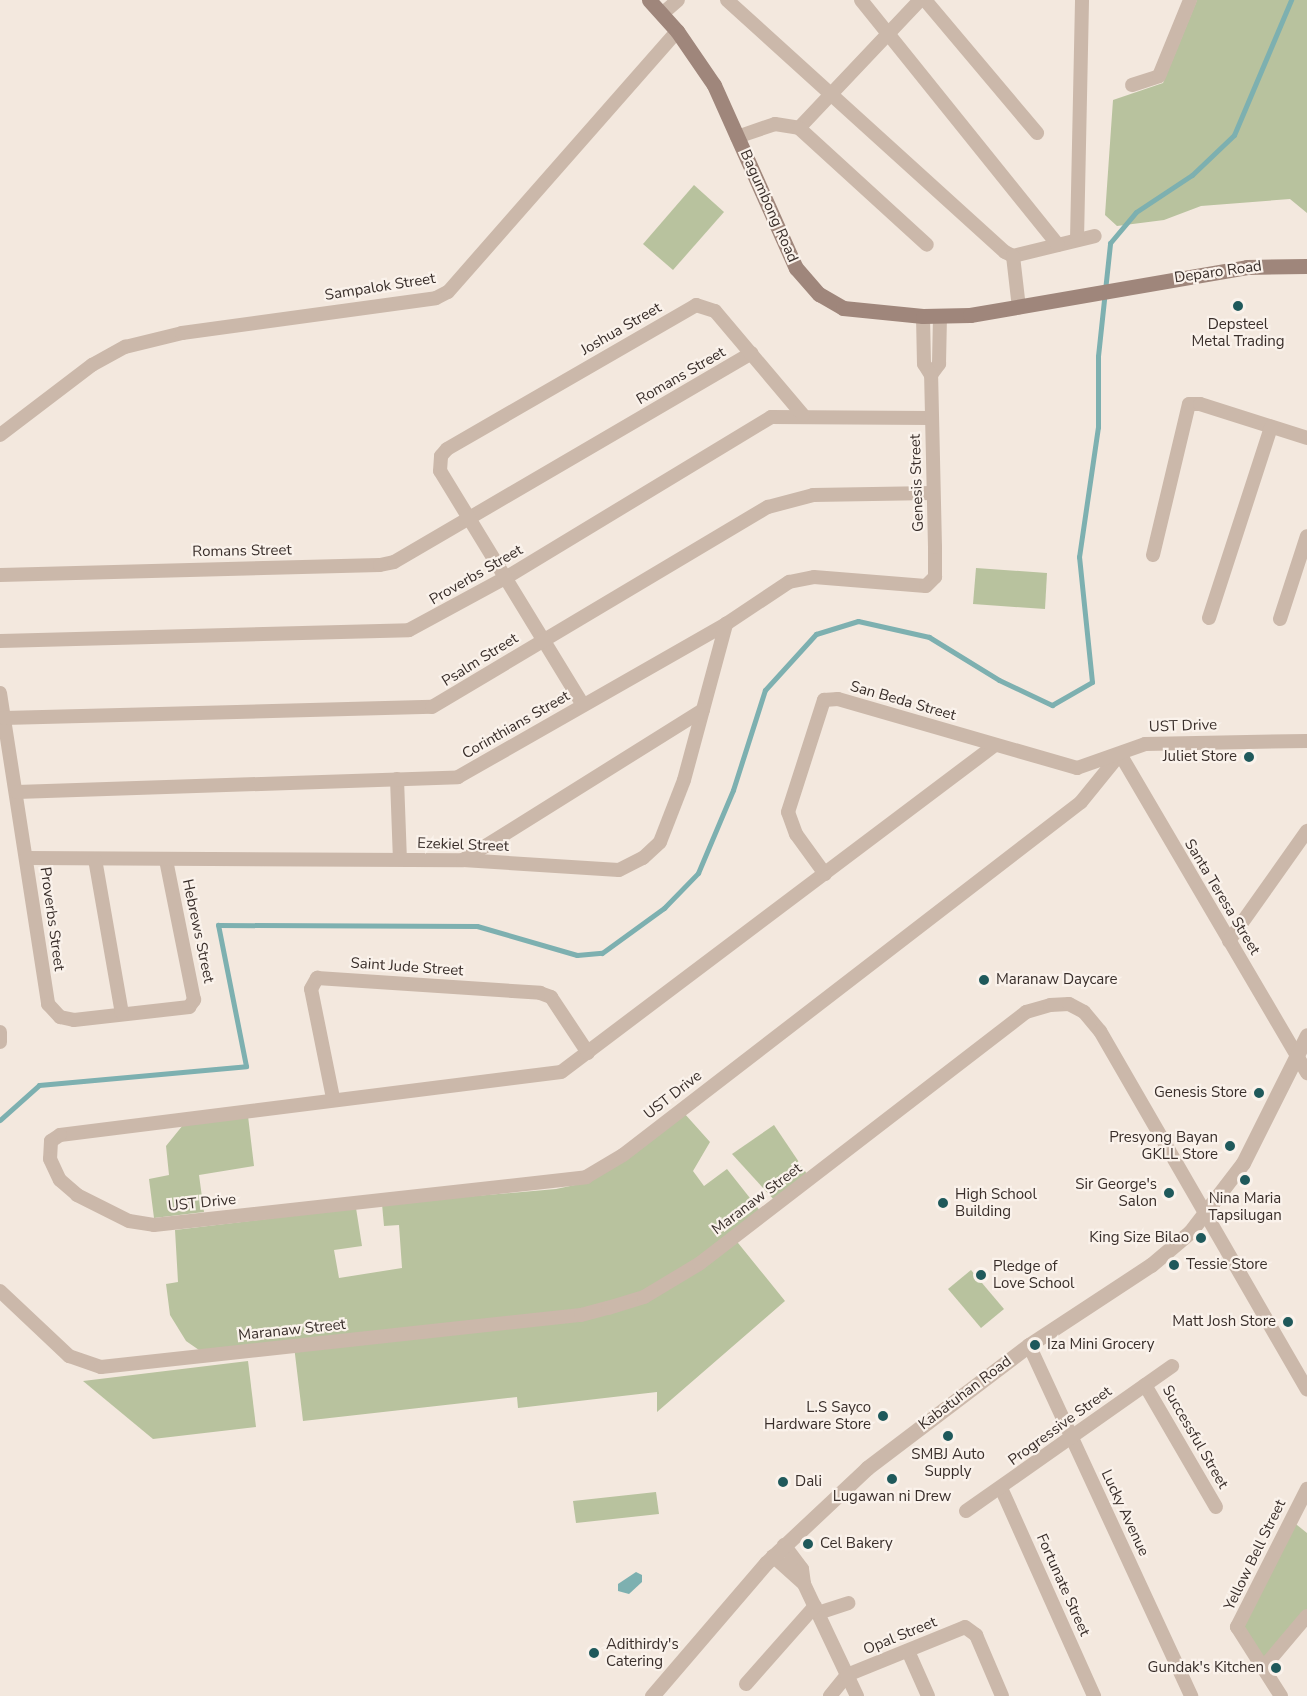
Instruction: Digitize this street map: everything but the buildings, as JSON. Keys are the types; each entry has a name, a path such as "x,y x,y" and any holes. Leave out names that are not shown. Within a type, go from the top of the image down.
{"main road":[{"name":"Bagumbong Road","path":"649,0 677,31 714,85 787,251 819,294 854,310 940,316 1019,308 1130,285"},
{"name":"Deparo Road","path":"1130,285 1247,267 1307,266"}],"street":[{"path":"662,14 678,0"},
{"path":"727,0 996,245 1013,256 1095,236"},
{"path":"861,0 1058,245"},
{"path":"799,128 920,0"},
{"path":"925,0 1037,133"},
{"path":"1077,240 1082,0"},
{"path":"1132,85 1159,76 1190,0"},
{"name":"Sampalok Street","path":"0,435 92,365 125,347 182,333 436,298 448,292 677,31"},
{"path":"737,137 775,124 799,128 927,245"},
{"path":"1013,256 1019,308"},
{"name":"Joshua Street","path":"472,517 440,471 441,456 447,449 696,305 715,311 803,415"},
{"name":"Genesis Street","path":"923,316 924,364 930,375 932,417 935,577 926,586"},
{"name":"Genesis Street","path":"930,375 939,364 940,316"},
{"name":"Romans Street","path":"0,574 380,566 409,557 472,517 751,353"},
{"path":"1153,555 1186,406 1200,404 1307,438"},
{"name":"Proverbs Street","path":"0,641 394,633 426,623 507,577 771,417 803,415 932,417"},
{"path":"1209,618 1271,428"},
{"name":"Psalm Street","path":"4,718 432,707 768,507 791,498 933,493"},
{"path":"472,517 584,705"},
{"path":"1280,619 1307,537"},
{"name":"Corinthians Street","path":"17,792 459,777 726,624 789,582 814,577 926,586"},
{"name":"Ezekiel Street","path":"27,858 463,860 619,870 643,858 660,842 703,710 726,624"},
{"name":"Proverbs Street","path":"0,693 48,1004 53,1012 74,1020 189,1007"},
{"name":"San Beda Street","path":"825,874 796,834 789,812 824,700 838,699 1077,768 1120,754"},
{"path":"463,860 703,710"},
{"name":"UST Drive","path":"995,745 561,1072 540,1077 333,1098 60,1136 51,1141 50,1159 60,1180 77,1196 129,1221 153,1225 571,1182 586,1177 623,1155 1081,802 1120,754 1145,744 1307,741"},
{"name":"Santa Teresa Street","path":"1120,754 1307,1073"},
{"path":"397,780 400,859"},
{"path":"1229,941 1307,831"},
{"path":"95,859 122,1013"},
{"name":"Hebrews Street","path":"166,860 195,993 189,1007"},
{"name":"Saint Jude Street","path":"333,1098 311,988 317,978 540,993 551,997 588,1053"},
{"name":"Maranaw Street","path":"0,1291 69,1356 101,1367 581,1315 608,1308 644,1297 699,1264 1026,1012 1050,1005 1069,1004 1084,1012 1100,1031 1208,1213 1307,1389"},
{"path":"0,1032 0,1042"},
{"name":"Kabatuhan Road","path":"652,1696 773,1556 867,1468 1029,1345 1151,1265 1208,1213 1244,1162 1307,1035"},
{"name":"Lucky Avenue","path":"1029,1345 1191,1696"},
{"name":"Progressive Street","path":"966,1511 1172,1366"},
{"name":"Successful Street","path":"1145,1385 1216,1507"},
{"name":"Fortunate Street","path":"1001,1488 1094,1696"},
{"name":"Yellow Bell Street","path":"1281,1696 1237,1627 1307,1489"},
{"path":"784,1545 802,1569 804,1584 857,1696"},
{"path":"773,1556 804,1584"},
{"path":"746,1684 817,1610 848,1603"},
{"path":"1263,1668 1307,1616"},
{"name":"Opal Street","path":"847,1675 965,1628 976,1635 1002,1696"},
{"path":"908,1651 928,1696"},
{"path":"830,1696 847,1675"}],"green space":[{"path":"1197,0 1307,0 1307,213 1290,199 1201,206 1164,220 1117,226 1105,215 1113,100 1163,83"},
{"path":"694,185 724,212 673,270 643,244"},
{"path":"976,568 1047,573 1045,609 973,604"},
{"path":"684,1113 710,1142 693,1171 704,1186 727,1169 761,1212 693,1263 641,1293 577,1311 199,1350 186,1341 170,1315 166,1284 178,1282 175,1230 356,1208 362,1246 334,1250 339,1278 402,1268 399,1225 384,1226 382,1204 556,1189 589,1182"},
{"path":"248,1116 254,1166 199,1175 204,1212 154,1218 149,1179 169,1175 166,1146 183,1125"},
{"path":"774,1125 807,1174 776,1202 732,1154"},
{"path":"734,1238 785,1301 657,1412 657,1392 518,1408 517,1397 303,1421 294,1346 581,1315 644,1297"},
{"path":"971,1270 1004,1309 981,1328 948,1289"},
{"path":"248,1361 256,1427 153,1439 83,1381"},
{"path":"656,1492 659,1514 576,1523 573,1501"},
{"path":"1292,1521 1307,1533 1307,1613 1263,1665 1240,1627"}],"water":[{"path":"636,1572 642,1575 642,1582 629,1594 618,1591 618,1584"}],"waterway":[{"path":"0,1120 39,1085 246,1066 218,925 477,926 577,955 602,953 664,908 698,873 733,790 765,690 816,634 858,621 929,637 999,680 1052,705 1092,682 1079,557 1098,427 1098,356 1110,243 1136,212 1192,175 1234,135 1291,0"}],"place":[{"name":"Depsteel Metal Trading","path":"1238,306"},
{"name":"Juliet Store","path":"1249,757"},
{"name":"Maranaw Daycare","path":"984,980"},
{"name":"Genesis Store","path":"1259,1093"},
{"name":"Presyong Bayan GKLL Store","path":"1230,1146"},
{"name":"Nina Maria Tapsilugan","path":"1245,1180"},
{"name":"Sir George's Salon","path":"1169,1193"},
{"name":"High School Building","path":"943,1203"},
{"name":"King Size Bilao","path":"1201,1238"},
{"name":"Tessie Store","path":"1174,1265"},
{"name":"Pledge of Love School","path":"981,1275"},
{"name":"Matt Josh Store","path":"1288,1322"},
{"name":"Iza Mini Grocery","path":"1035,1345"},
{"name":"L.S Sayco Hardware Store","path":"883,1416"},
{"name":"SMBJ Auto Supply","path":"948,1436"},
{"name":"Lugawan ni Drew","path":"892,1479"},
{"name":"Dali","path":"783,1482"},
{"name":"Cel Bakery","path":"808,1544"},
{"name":"Adithirdy's Catering","path":"594,1653"},
{"name":"Gundak's Kitchen","path":"1276,1668"}]}
